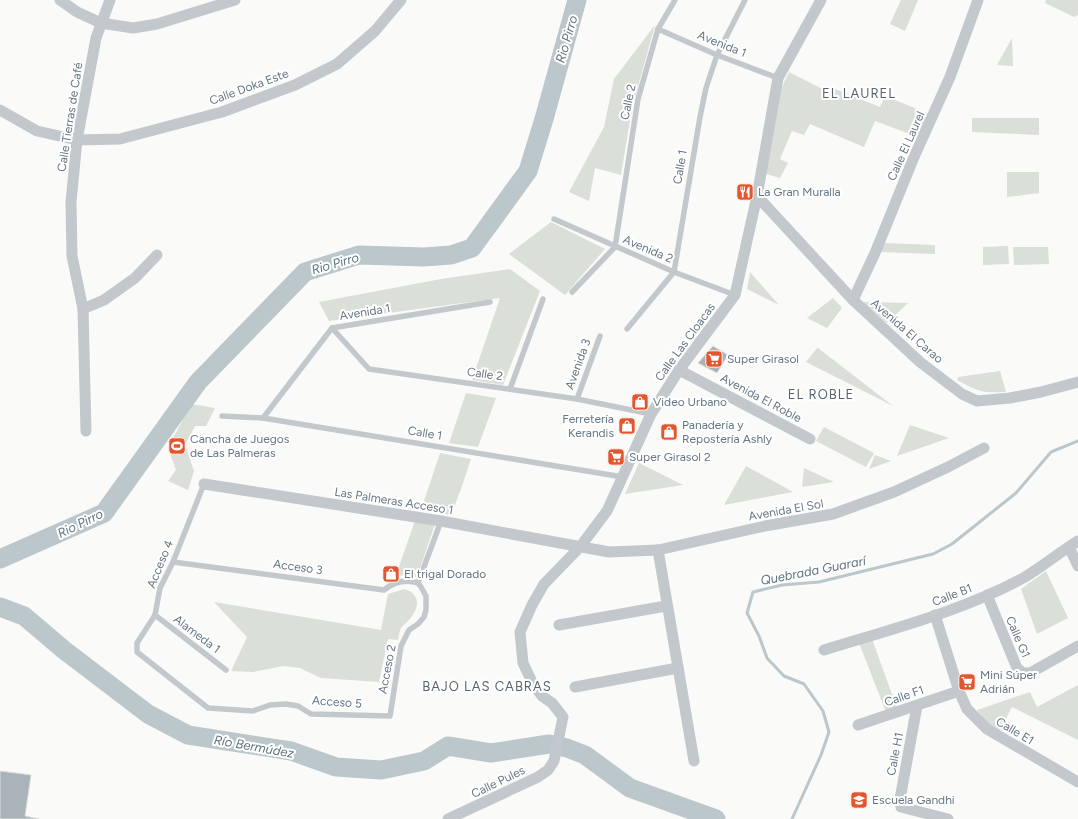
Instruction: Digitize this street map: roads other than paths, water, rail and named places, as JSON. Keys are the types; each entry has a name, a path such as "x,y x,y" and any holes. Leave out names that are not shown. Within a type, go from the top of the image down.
{"street":[{"path":"60,0 77,12 102,23 133,28 157,24 235,0"},
{"name":"Calle Tierras de Café","path":"86,431 83,309 72,256 71,202 77,140 96,38 110,0"},
{"name":"Calle Doka Este","path":"0,110 37,131 77,140 120,139 222,112 294,85 337,64 375,31 401,0"},
{"name":"Calle Las Cloacas","path":"554,762 564,717 542,696 533,684 523,663 520,632 532,605 544,584 580,547 607,511 651,414 679,370 735,295 757,196 778,78 821,0"},
{"name":"Calle El Laurel","path":"853,300 875,253 914,157 950,77 978,0"},
{"name":"Avenida El Carao","path":"757,196 853,300 920,362 962,394 977,401 1010,398 1041,392 1078,382"},
{"path":"83,309 104,300 136,278 157,255"},
{"name":"Avenida El Roble","path":"679,370 810,439"},
{"name":"Avenida El Sol","path":"580,547 609,552 658,550 765,526 833,514 894,492 948,467 984,448"},
{"name":"Las Palmeras Acceso 1","path":"204,484 440,520 580,547"},
{"path":"1073,544 1078,566"},
{"name":"Calle B1","path":"824,650 935,615 986,595 1025,576 1073,544"},
{"path":"658,550 666,606 694,762"},
{"name":"Calle G1","path":"986,595 1017,668 1023,673 1030,673 1078,646"},
{"path":"559,625 666,606"},
{"name":"Calle E1","path":"935,615 959,691 967,709 987,730 1078,782"},
{"path":"575,687 678,668"},
{"name":"Calle F1","path":"858,725 959,691"},
{"name":"Calle H1","path":"917,706 900,799 901,807 948,819"},
{"name":"Calle Pules","path":"448,819 538,777 548,770 554,762"}],"lane":[{"name":"Calle 2","path":"614,247 638,99 658,30 674,0"},
{"name":"Calle 1","path":"627,329 674,272 706,88 717,54 745,0"},
{"name":"Avenida 1","path":"658,30 778,78"},
{"name":"Avenida 2","path":"554,219 614,247 735,295"},
{"path":"572,292 614,247"},
{"path":"510,389 543,299"},
{"name":"Avenida 1","path":"263,418 332,328 490,302"},
{"name":"Calle 2","path":"332,328 369,369 577,399 651,414"},
{"name":"Avenida 3","path":"577,399 600,336"},
{"name":"Calle 1","path":"222,416 263,418 623,477"},
{"name":"Acceso 4","path":"137,652 137,643 155,615 160,588 173,562 204,484"},
{"path":"418,583 440,520"},
{"name":"Acceso 3","path":"173,562 384,590 389,586 400,582 418,583"},
{"name":"Acceso 2","path":"390,716 400,646 409,630 418,624 424,617 426,610 426,596 418,583"},
{"name":"Alameda 1","path":"155,615 226,670"},
{"name":"Acceso 5","path":"137,652 208,708 254,711 270,705 286,704 298,706 311,714 390,716"}],"waterway":[{"name":"Rio Pirro","path":"0,559 104,513 198,382 305,272 359,255 424,257 451,255 472,248 528,171 577,0"},
{"name":"Quebrada Guararí","path":"792,819 821,755 829,732 823,711 804,684 784,676 767,658 759,636 747,613 753,592 782,585 819,582 933,554 952,544 1016,493 1051,452 1078,441"},
{"name":"Río Bermúdez","path":"0,607 24,616 64,650 148,714 188,735 291,751 336,767 381,770 424,761 448,746 491,753 549,744 567,748 585,755 630,788 716,819"}],"place":[{"name":"La Gran Muralla","path":"745,192"},
{"name":"Super Girasol","path":"714,359"},
{"name":"Video Urbano","path":"640,402"},
{"name":"Ferretería Kerandis","path":"627,426"},
{"name":"Panadería y Repostería Ashly","path":"669,432"},
{"name":"Cancha de Juegos de Las Palmeras","path":"177,446"},
{"name":"Super Girasol 2","path":"616,457"},
{"name":"El trigal Dorado","path":"391,574"},
{"name":"Mini Súper Adrián","path":"967,682"},
{"name":"Escuela Gandhi","path":"859,800"}],"district":[{"name":"EL LAUREL","path":"859,93"},
{"name":"EL ROBLE","path":"821,394"},
{"name":"BAJO LAS CABRAS","path":"487,686"}]}
